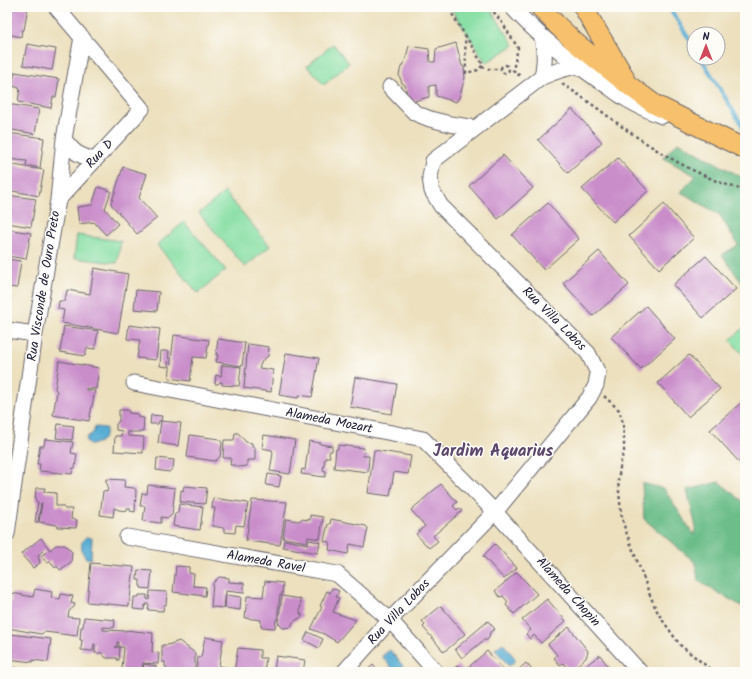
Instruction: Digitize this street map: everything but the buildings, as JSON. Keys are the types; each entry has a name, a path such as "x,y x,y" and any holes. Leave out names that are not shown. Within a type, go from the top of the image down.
{"main road":[{"path":"540,7 576,43 654,104 745,149"},
{"path":"583,7 631,87"}],"street":[{"path":"56,7 82,38"},
{"path":"512,7 542,38 623,97 656,114 676,121 697,125"},
{"name":"Rua D","path":"58,200 142,109 82,38"},
{"name":"Rua Visconde de Ouro Preto","path":"7,534 35,334 58,200 64,139 82,38"},
{"path":"537,82 545,64 542,38"},
{"name":"Rua Villa Lobos","path":"344,672 390,620 495,512 589,398 595,388 598,373 588,353 441,206 432,191 430,177 433,161 537,82 557,70 572,66 579,66"},
{"path":"390,87 415,113 430,119 450,124 476,128"},
{"path":"64,139 71,149 80,155 94,160"},
{"path":"7,330 35,334"},
{"name":"Alameda Mozart","path":"134,383 423,439 495,512"},
{"name":"Alameda Chopin","path":"495,512 640,672"},
{"name":"Alameda Ravel","path":"127,537 337,574 390,620 436,672"}],"path":[{"path":"490,7 518,48 513,70 537,82"},
{"path":"449,9 483,65 482,67"},
{"path":"465,35 466,73 478,70 482,67 489,69 501,69"},
{"path":"560,82 579,94 643,141 683,166 720,182 745,190"},
{"path":"595,388 619,410 623,423 624,452 618,481 621,513 625,529 656,609 680,645 714,672"}],"green space":[{"path":"450,7 489,7 514,45 486,63"},
{"path":"333,44 349,63 324,85 307,66"},
{"path":"678,142 745,179 745,287 722,255 738,245 720,215 681,192 696,176 663,158"},
{"path":"225,192 270,246 245,267 199,213"},
{"path":"184,222 226,270 198,293 157,245"},
{"path":"77,235 121,241 117,263 74,258"},
{"path":"745,327 745,357 730,340"},
{"path":"719,482 745,503 745,608 698,581 696,563 644,519 642,483 664,489 694,535 696,527 687,490"}],"water":[{"path":"95,427 106,428 105,435 103,440 91,445 86,441 87,437 94,431"},
{"path":"86,537 92,538 91,559 86,558 82,550 82,542"},
{"path":"503,643 516,660 509,666 495,649"},
{"path":"390,650 403,666 395,672 382,656"}],"waterway":[{"path":"669,7 686,34"},
{"path":"706,66 745,130"}],"district":[{"name":"Jardim Aquarius","path":"493,451"}]}
